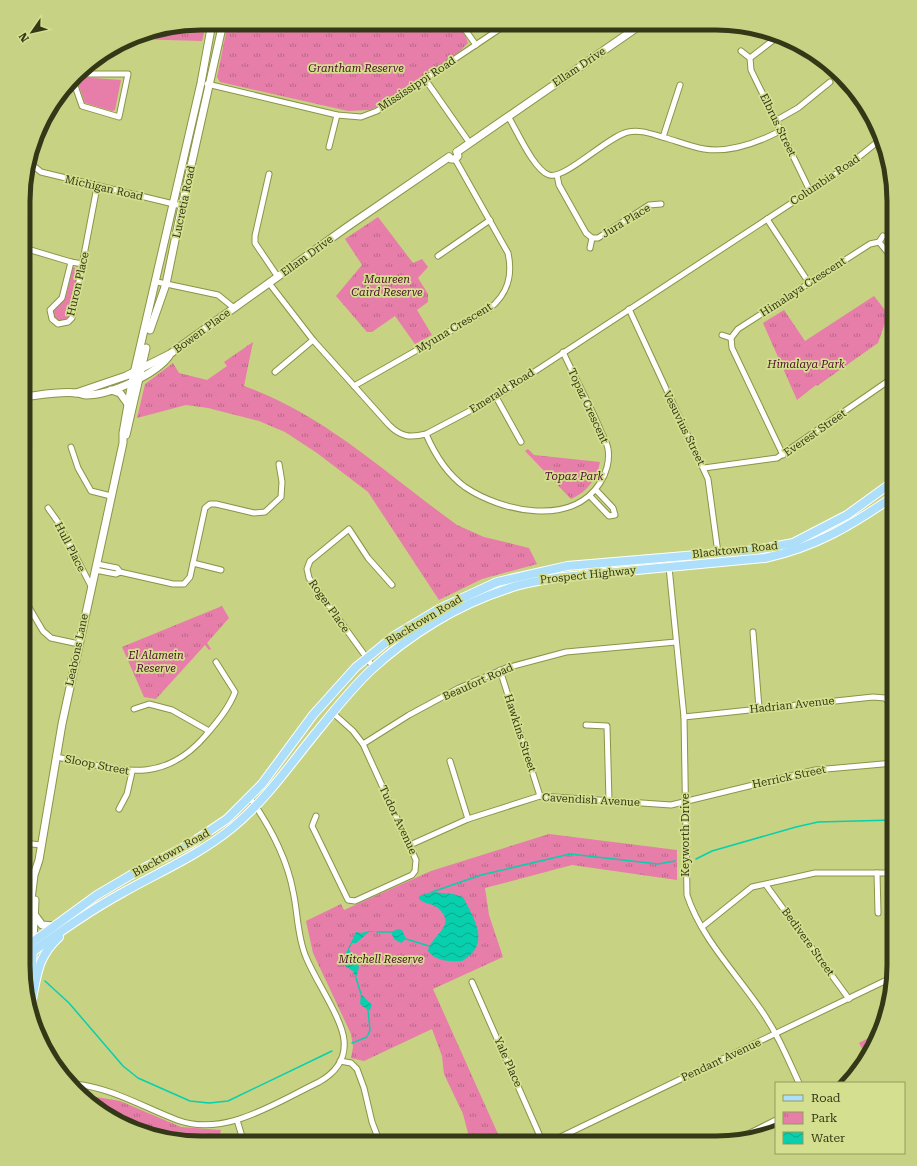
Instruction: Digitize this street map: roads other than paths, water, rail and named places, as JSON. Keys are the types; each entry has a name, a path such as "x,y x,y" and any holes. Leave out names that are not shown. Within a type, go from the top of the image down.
{"main road":[{"name":"Blacktown Road","path":"30,944 108,889 199,839 227,819 250,798 313,716 346,677 366,658 421,619 461,598 497,582 567,566 776,547 798,541 847,515 887,486"},
{"name":"Prospect Highway","path":"287,768 333,713 374,668 407,640 456,611 507,588 563,577 765,558 793,552 828,537 862,518 887,501"},
{"name":"Blacktown Road","path":"30,955 77,920 111,899 196,854 233,828 256,806 287,768"},
{"path":"33,995 42,958 49,948 77,920"},
{"path":"31,984 33,941"}],"street":[{"name":"Lucretia Road","path":"136,380 201,83 211,30"},
{"name":"Lucretia Road","path":"138,370 146,349 152,322 166,284 222,30"},
{"path":"465,30 476,45"},
{"name":"Mississippi Road","path":"201,83 337,115 361,117 377,111 498,30"},
{"name":"Ellam Drive","path":"234,308 454,156 469,142 633,30"},
{"path":"741,51 750,58 773,40"},
{"name":"Elbrus Street","path":"750,58 751,70 810,191"},
{"path":"75,86 82,106 119,117 128,74 87,74"},
{"path":"425,79 469,142"},
{"path":"775,121 798,108 830,82"},
{"path":"663,137 680,84"},
{"path":"329,147 337,115"},
{"path":"508,116 538,167 551,175 557,176 611,140 627,132 644,132 712,149 749,145 780,131"},
{"name":"Columbia Road","path":"767,219 845,168 877,143"},
{"name":"Myuna Crescent","path":"354,386 478,316 500,298 508,286 511,266 508,253 454,156"},
{"name":"Michigan Road","path":"34,166 41,172 97,187 182,206"},
{"path":"269,174 255,236 255,243 278,277"},
{"name":"Jura Place","path":"557,176 559,185 586,233 592,238 598,238 649,205 661,204"},
{"name":"Huron Place","path":"71,262 62,298 50,310 52,320 58,324 68,322 72,318 97,187"},
{"path":"767,219 809,283"},
{"name":"Emerald Road","path":"269,283 313,340 398,434 415,437 426,434 496,397 767,219"},
{"path":"438,256 490,220"},
{"path":"883,236 879,242 887,252"},
{"name":"Jura Place","path":"590,248 592,238"},
{"name":"Himalaya Crescent","path":"731,338 738,329 870,244 879,242"},
{"path":"30,250 83,264"},
{"path":"157,282 218,295 234,308"},
{"name":"Bowen Place","path":"76,393 113,381 170,354 234,308"},
{"name":"Vesuvius Street","path":"629,309 704,468 710,490 718,553"},
{"path":"722,335 731,338 732,348 783,455"},
{"path":"275,372 313,340"},
{"path":"146,349 151,357 158,360"},
{"name":"Topaz Crescent","path":"426,434 433,449 448,472 464,487 488,499 518,508 539,512 559,511 590,496 596,490 607,473 608,449 597,422 563,352"},
{"name":"Bowen Place","path":"76,393 86,395 109,390 136,380 165,361 170,354"},
{"name":"Leabons Lane","path":"30,905 34,875 42,845 56,757 91,586 123,443 128,404 136,380"},
{"name":"Leabons Lane","path":"123,443 127,434 136,380"},
{"name":"Everest Street","path":"704,468 767,461 783,455 887,382"},
{"path":"109,390 120,393 128,404"},
{"path":"30,397 76,393"},
{"path":"496,397 521,442"},
{"path":"71,447 80,472 90,490 111,496"},
{"path":"96,567 117,568 120,572 173,584 184,584 190,576 205,508 210,504 216,504 254,513 265,512 281,496 282,482 279,464"},
{"path":"590,496 609,516 615,515 613,508 596,490"},
{"name":"Hull Place","path":"48,508 58,522 91,586"},
{"name":"Roger Place","path":"374,668 309,578 308,565 341,534 349,529 368,558 392,585"},
{"name":"Keyworth Drive","path":"668,557 684,717 687,895 691,907 702,927 777,1033 798,1082"},
{"path":"193,563 221,570"},
{"path":"30,608 43,631 51,638 79,644"},
{"path":"752,632 759,708"},
{"name":"Beaufort Road","path":"363,744 409,715 452,692 500,670 566,652 676,642"},
{"name":"Sloop Street","path":"56,757 132,772 155,770 179,760 194,750 230,703 235,692 216,662"},
{"name":"Hawkins Street","path":"500,670 540,796"},
{"name":"Hadrian Avenue","path":"684,717 873,697 885,698 887,700"},
{"path":"134,709 149,704 172,710 209,731"},
{"name":"Tudor Avenue","path":"316,816 312,826 348,900 355,901 412,875 415,871 416,860 410,845 363,744 353,731 333,713"},
{"path":"586,725 607,726 609,801"},
{"path":"450,761 468,819"},
{"name":"Herrick Street","path":"685,802 815,770 887,764"},
{"path":"119,809 127,794 132,772"},
{"name":"Cavendish Avenue","path":"410,845 468,819 540,796 671,805 685,802"},
{"path":"79,1084 92,1086 112,1092 178,1120 211,1125 237,1120 319,1082 334,1071 340,1061 344,1048 342,1032 306,959 300,940 290,879 265,821 250,798"},
{"path":"30,844 42,845"},
{"name":"Leabons Lane","path":"33,941 34,914 40,872 39,860"},
{"path":"702,927 752,887 815,873 887,873"},
{"path":"877,873 878,914"},
{"name":"Bedivere Street","path":"766,885 849,998"},
{"path":"34,914 42,924 54,926"},
{"name":"Pendant Avenue","path":"563,1136 887,980"},
{"name":"Yale Place","path":"472,982 540,1136"},
{"path":"340,1061 351,1063 357,1069 377,1136"},
{"path":"237,1120 242,1136"},
{"path":"751,1132 775,1120"}],"water":[{"path":"432,892 453,894 463,897 472,914 478,931 478,939 476,947 471,954 462,961 448,961 439,959 428,951 430,945 442,930 445,920 443,914 438,908 419,899 419,896"},
{"path":"398,929 402,930 406,939 401,943 394,939 391,932"},
{"path":"370,931 377,932 369,932 356,943 352,943 349,949 359,967 356,978 353,971 345,966 344,957 356,932 361,933"},
{"path":"361,994 372,1005 370,1010 360,1004"}],"waterway":[{"path":"184,31 205,31"},
{"path":"696,859 712,851 818,822 887,820"},
{"path":"432,892 481,875 570,854 658,864 675,861"},
{"path":"377,932 391,932"},
{"path":"406,939 429,946"},
{"path":"356,978 361,994"},
{"path":"45,981 69,1003 123,1066 138,1078 190,1101 209,1103 228,1101 332,1051"},
{"path":"352,1043 367,1037 370,1030 368,1010"}],"park label":[{"name":"Grantham Reserve","path":"356,68"},
{"name":"Maureen Caird Reserve","path":"387,285"},
{"name":"Himalaya Park","path":"806,364"},
{"name":"Topaz Park","path":"574,476"},
{"name":"El Alamein Reserve","path":"156,661"},
{"name":"Mitchell Reserve","path":"381,959"}]}
